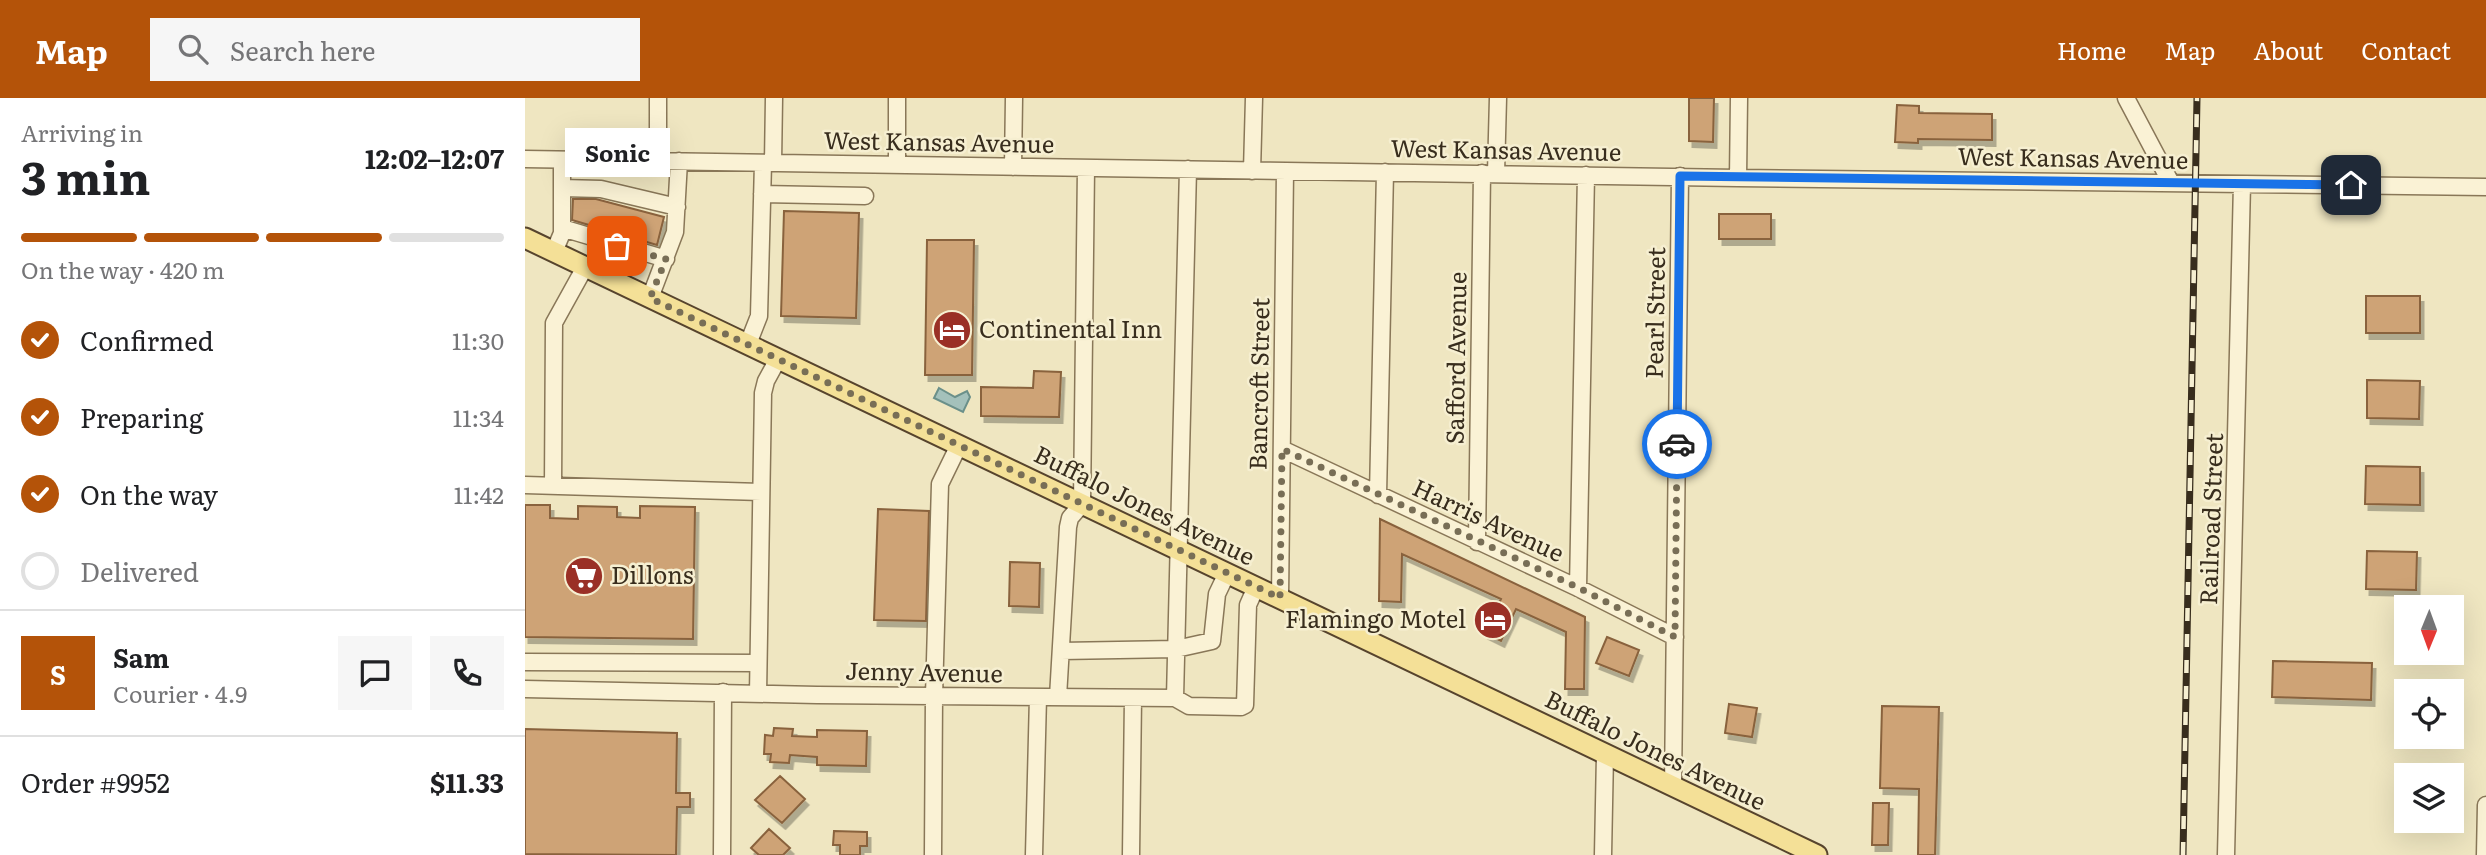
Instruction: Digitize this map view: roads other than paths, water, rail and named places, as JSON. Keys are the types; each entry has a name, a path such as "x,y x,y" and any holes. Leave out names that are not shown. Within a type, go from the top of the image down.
{"main road":[{"name":"Buffalo Jones Avenue","path":"525,238 1817,855"}],"street":[{"path":"657,161 658,98"},
{"path":"748,344 759,316 762,194 768,163 774,98"},
{"path":"897,98 897,165"},
{"path":"1013,167 1014,98"},
{"path":"1252,171 1254,98"},
{"name":"Safford Avenue","path":"1477,542 1489,173 1498,98"},
{"path":"1738,178 1739,98"},
{"path":"2126,98 2171,183"},
{"name":"West Kansas Avenue","path":"525,159 2486,187"},
{"path":"554,252 562,237 562,160"},
{"path":"650,298 675,232 679,161"},
{"path":"833,164 833,195"},
{"path":"1058,697 1068,527 1070,518 1082,504 1086,168"},
{"path":"1175,698 1188,169"},
{"name":"Bancroft Street","path":"1280,598 1285,171"},
{"path":"1378,495 1385,172"},
{"path":"1579,588 1586,175"},
{"name":"Pearl Street","path":"1673,787 1680,176"},
{"name":"Railroad Street","path":"2226,855 2242,184"},
{"path":"562,188 601,189 677,207"},
{"path":"762,194 865,196"},
{"path":"562,228 666,259"},
{"path":"553,486 554,323 585,267"},
{"path":"758,694 762,393 778,359"},
{"path":"933,855 933,696 940,484 959,445"},
{"name":"Harris Avenue","path":"1282,449 1579,588 1675,637"},
{"path":"525,485 761,492"},
{"path":"1061,651 1176,649 1212,641 1216,594 1227,573"},
{"name":"Jenny Avenue","path":"525,689 1175,698 1189,706 1241,708 1245,705 1248,605 1256,587"},
{"path":"525,662 758,663"},
{"path":"653,662 653,691"},
{"path":"722,855 723,692"},
{"path":"1034,855 1038,697"},
{"path":"1131,855 1133,698"},
{"path":"1603,855 1605,754"},
{"path":"2485,855 2486,805"}],"water":[{"path":"939,388 955,397 967,391 970,397 963,412 934,398"}],"railway":[{"path":"2183,855 2197,98"}],"place":[{"name":"Sonic","path":"617,246"},
{"name":"Continental Inn","path":"952,330"},
{"name":"Dillons","path":"584,576"},
{"name":"Flamingo Motel","path":"1493,620"}]}
